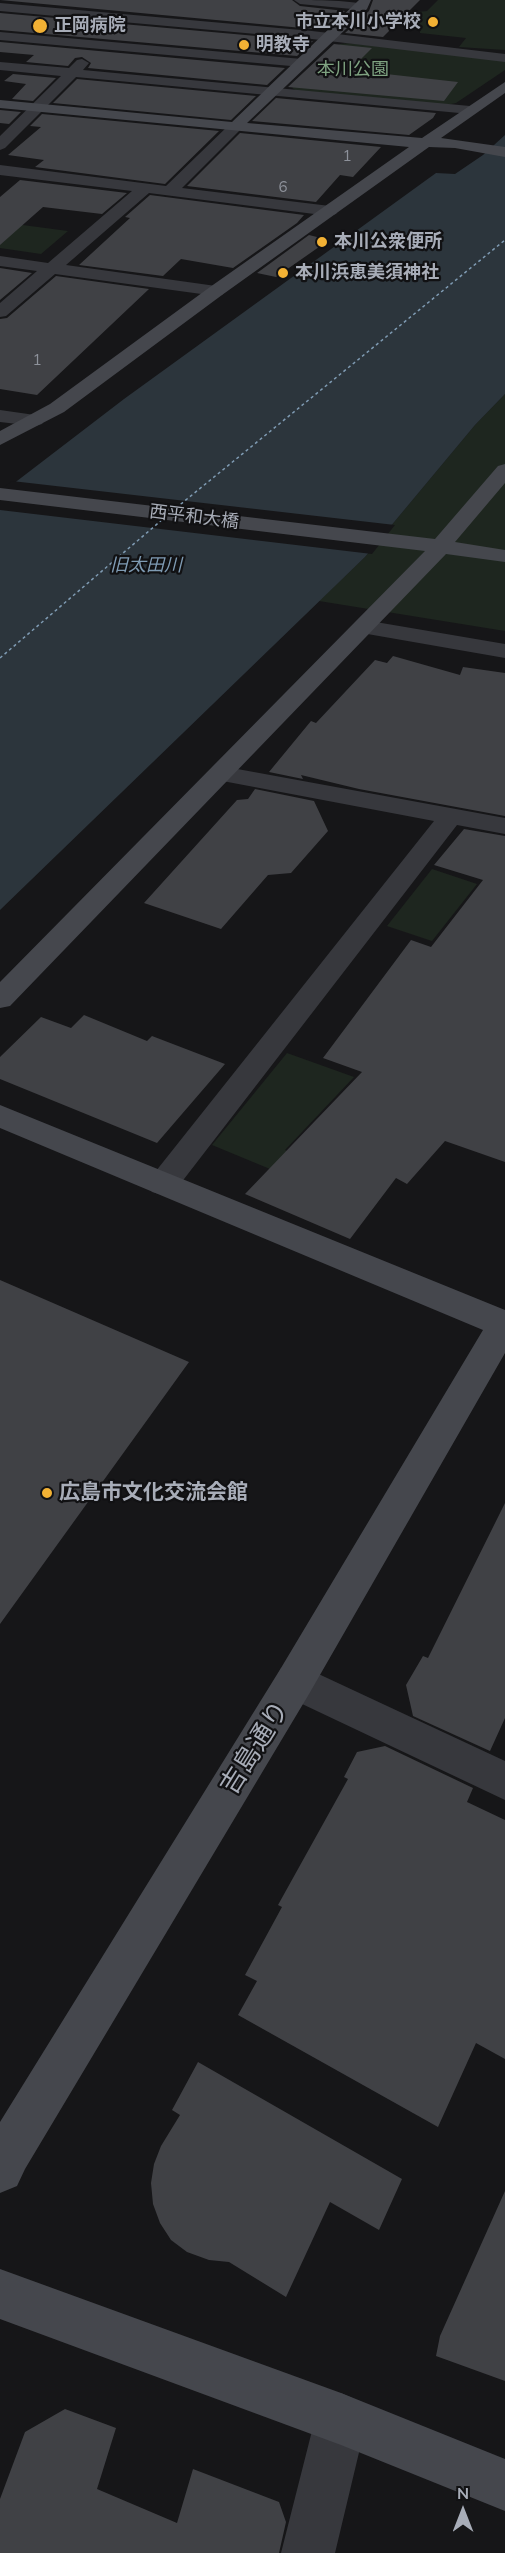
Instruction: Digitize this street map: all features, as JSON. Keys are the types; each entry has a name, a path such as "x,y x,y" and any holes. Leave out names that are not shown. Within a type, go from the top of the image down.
{"street":[{"path":"300,0 364,3"},
{"path":"171,190 364,3"},
{"path":"0,145 139,6"},
{"path":"0,7 329,38 505,58"},
{"path":"0,36 302,63"},
{"path":"0,66 470,110"},
{"path":"0,439 57,408 216,291 505,86"},
{"path":"0,104 396,142 455,143 505,152"},
{"path":"0,170 330,211"},
{"path":"0,312 147,188"},
{"path":"0,261 216,291"},
{"path":"0,416 35,420"},
{"path":"0,999 364,627 504,474"},
{"name":"西平和大橋","path":"0,494 388,539 505,556"},
{"path":"364,627 505,651"},
{"path":"221,774 505,826"},
{"path":"163,1184 451,816"},
{"path":"0,1116 505,1325"},
{"name":"吉島通り","path":"0,2169 8,2152 295,1682 505,1325"},
{"path":"295,1682 505,1781"},
{"path":"0,2294 341,2420 505,2485"},
{"path":"308,2553 341,2420"}],"green space":[{"path":"438,0 505,0 505,50 459,47 466,38 420,33 418,12 427,11"},
{"name":"本川公園","path":"349,43 505,60 505,70 456,103 446,105 299,92 292,88 340,44"},
{"path":"0,222 68,231 41,254 0,248"},
{"path":"505,394 505,631 319,601 365,557 475,425"},
{"path":"432,869 477,884 432,941 387,926"},
{"path":"287,1053 354,1077 285,1150 379,1195 369,1210 212,1145"}],"water":[{"name":"旧太田川","path":"505,135 505,394 475,425 365,557 0,910 0,494 124,399 436,173 455,174 483,155"}],"pier":[{"path":"12,481 395,525 372,554 0,510 0,490"}],"building":[{"path":"0,0 292,0 300,6 345,11 324,30"},
{"path":"373,0 420,0 383,37 345,33 369,11"},
{"path":"0,13 313,41 297,56 0,30"},
{"path":"0,42 285,68 267,85 88,68 91,63 82,57 75,58 68,66 26,62 34,55 0,52"},
{"path":"334,44 372,48 350,70 458,82 444,101 288,87"},
{"path":"13,74 56,78 33,101 12,99 26,84 4,81"},
{"path":"77,79 256,96 231,120 53,103"},
{"path":"276,98 436,113 433,118 409,135 252,121"},
{"path":"0,110 21,112 9,124 0,123"},
{"path":"42,114 219,131 165,184 35,167 44,160 8,155 41,127 30,126"},
{"path":"240,133 381,147 353,177 340,175 316,202 187,186"},
{"path":"20,180 127,193 102,214 43,207 0,245 0,197"},
{"path":"150,195 304,215 297,223 233,268 181,259 163,276 79,265 130,218 125,217"},
{"path":"309,235 329,240 276,277 257,273"},
{"path":"0,268 32,273 0,300"},
{"path":"56,276 149,289 37,395 0,389 0,319 7,318"},
{"path":"393,656 460,675 463,667 505,673 505,816 359,789 301,775 303,779 269,772 311,721 316,723 375,660 387,663"},
{"path":"255,789 314,801 328,831 291,873 268,875 221,929 144,903 237,800 248,799"},
{"path":"464,829 505,836 505,1162 445,1141 407,1184 396,1178 350,1239 245,1194 362,1072 323,1058 411,940 431,947 483,880 434,865"},
{"path":"84,1015 147,1041 152,1036 225,1064 157,1143 0,1079 0,1057 41,1017 71,1028"},
{"name":"広島市文化交流会館","path":"0,1280 189,1362 0,1624"},
{"path":"505,1503 505,1718 490,1751 413,1716 406,1685 423,1656 428,1658"},
{"path":"385,1746 473,1788 467,1802 505,1820 505,2059 476,2043 438,2127 238,2015 257,1981 245,1975 282,1907 278,1905 348,1779 344,1777 357,1752"},
{"path":"198,2062 402,2179 379,2230 330,2202 286,2297 229,2262 209,2260 187,2252 171,2240 160,2223 153,2204 151,2183 154,2164 161,2146 180,2115 172,2110"},
{"path":"505,2191 505,2381 436,2356 440,2336"},
{"path":"65,2409 116,2428 97,2489 177,2523 193,2469 279,2502 286,2522 279,2553 0,2553 0,2499 25,2432"}],"ferry route":[{"path":"176,508 505,240"},
{"path":"0,658 163,519"}],"place":[{"name":"市立本川小学校","path":"433,22"},
{"name":"正岡病院","path":"40,26"},
{"name":"明教寺","path":"244,45"},
{"name":"本川公衆便所","path":"322,242"},
{"name":"本川浜恵美須神社","path":"283,273"},
{"name":"広島市文化交流会館","path":"47,1493"}]}
